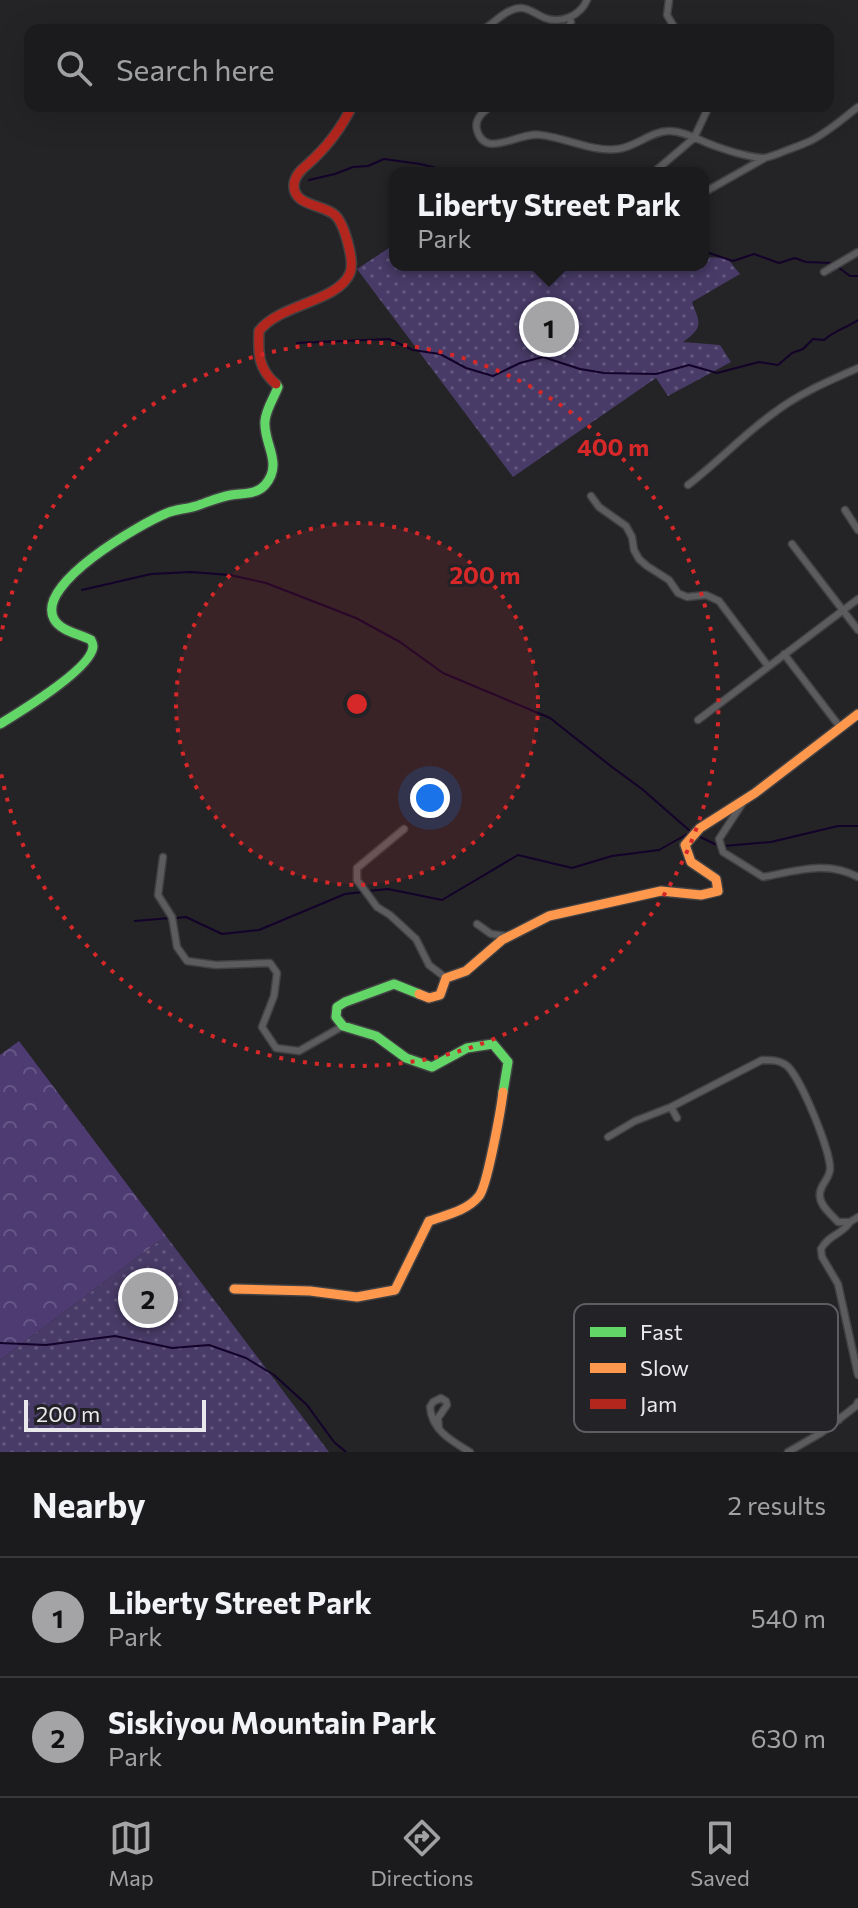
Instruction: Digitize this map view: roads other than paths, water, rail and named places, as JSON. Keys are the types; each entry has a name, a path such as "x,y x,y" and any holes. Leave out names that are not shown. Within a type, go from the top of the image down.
{"street":[{"path":"492,24 520,8 554,20 570,17 579,12 587,0"},
{"path":"669,0 667,15 672,24"},
{"path":"570,17 570,24"},
{"path":"709,190 765,158 808,142 858,107"},
{"path":"0,724 52,691 92,652 91,640 61,626 50,610 56,592 70,576 110,546 165,513 258,491 272,475 274,455 264,426 278,387 261,368 259,329 269,319 322,296 351,272 348,248 336,216 322,207 303,201 294,187 298,175 340,131 349,112"},
{"path":"484,112 477,123 479,135 491,145 527,134 538,134 600,149 622,148 668,131 765,158"},
{"path":"660,167 694,138 706,112"},
{"path":"824,272 858,252"},
{"path":"688,485 774,412 858,368"},
{"path":"591,496 606,513 626,526 639,559 669,580 678,593 687,597 706,595 719,601 768,666"},
{"path":"845,510 858,530"},
{"path":"792,544 858,630"},
{"path":"698,720 858,599"},
{"path":"784,654 840,727"},
{"path":"446,978 466,971 502,940 549,916 661,891 701,895 718,891 716,879 691,862 685,845 700,828 743,801 858,714"},
{"path":"743,801 719,839 722,850 763,877 827,867 845,870 858,877"},
{"path":"404,829 357,868 357,880 377,907 416,939 429,965 446,978"},
{"path":"163,857 158,895 172,917 177,947 187,961 216,965 270,963 277,973 274,996 262,1027 276,1048 299,1051 343,1026"},
{"path":"477,924 491,934 510,936"},
{"path":"234,1289 310,1291 357,1297 395,1290 429,1221 461,1210 481,1195 499,1121 508,1062 493,1044 467,1048 432,1067 406,1058 376,1036 343,1026 336,1017 337,1007 345,1002 394,984 429,998 440,995 446,978"},
{"path":"608,1137 762,1060 776,1060 787,1066 808,1101 830,1160 830,1174 821,1188 820,1198 825,1209 838,1222 850,1222"},
{"path":"671,1107 677,1118"},
{"path":"629,1113 635,1121"},
{"path":"858,1217 846,1229 830,1237 821,1249 822,1257 838,1284 858,1375"},
{"path":"439,1429 438,1418 447,1405 441,1398 430,1407 433,1421 439,1429 444,1435 470,1452"},
{"path":"839,1420 858,1402"},
{"path":"788,1452 822,1432"}],"waterway":[{"path":"309,180 353,167 368,166 384,159 432,167"},
{"path":"709,253 733,261 754,254 779,263 795,258 806,262 833,263"},
{"path":"838,267 850,276 858,276"},
{"path":"297,343 389,339 413,350 440,354 466,368 493,376 520,363 543,357 604,373 656,374 689,365 717,373 759,362 778,365 813,339 824,340 858,320"},
{"path":"82,590 151,574 191,572 230,575 266,583 356,618 400,642 443,673 550,718 642,789 690,831"},
{"path":"724,846 771,842 838,826 858,826"},
{"path":"369,891 388,889 442,900 518,855 572,868 612,856 659,850 693,833"},
{"path":"698,836 717,845"},
{"path":"176,918 186,917 222,934 259,930 345,894 363,892"},
{"path":"135,921 170,918"},
{"path":"0,1343 46,1345 115,1336 172,1348 209,1345 246,1358 274,1375 307,1405 334,1442 346,1452"}],"place":[{"name":"Liberty Street Park","path":"549,327"},
{"name":"Siskiyou Mountain Park","path":"148,1298"}]}
